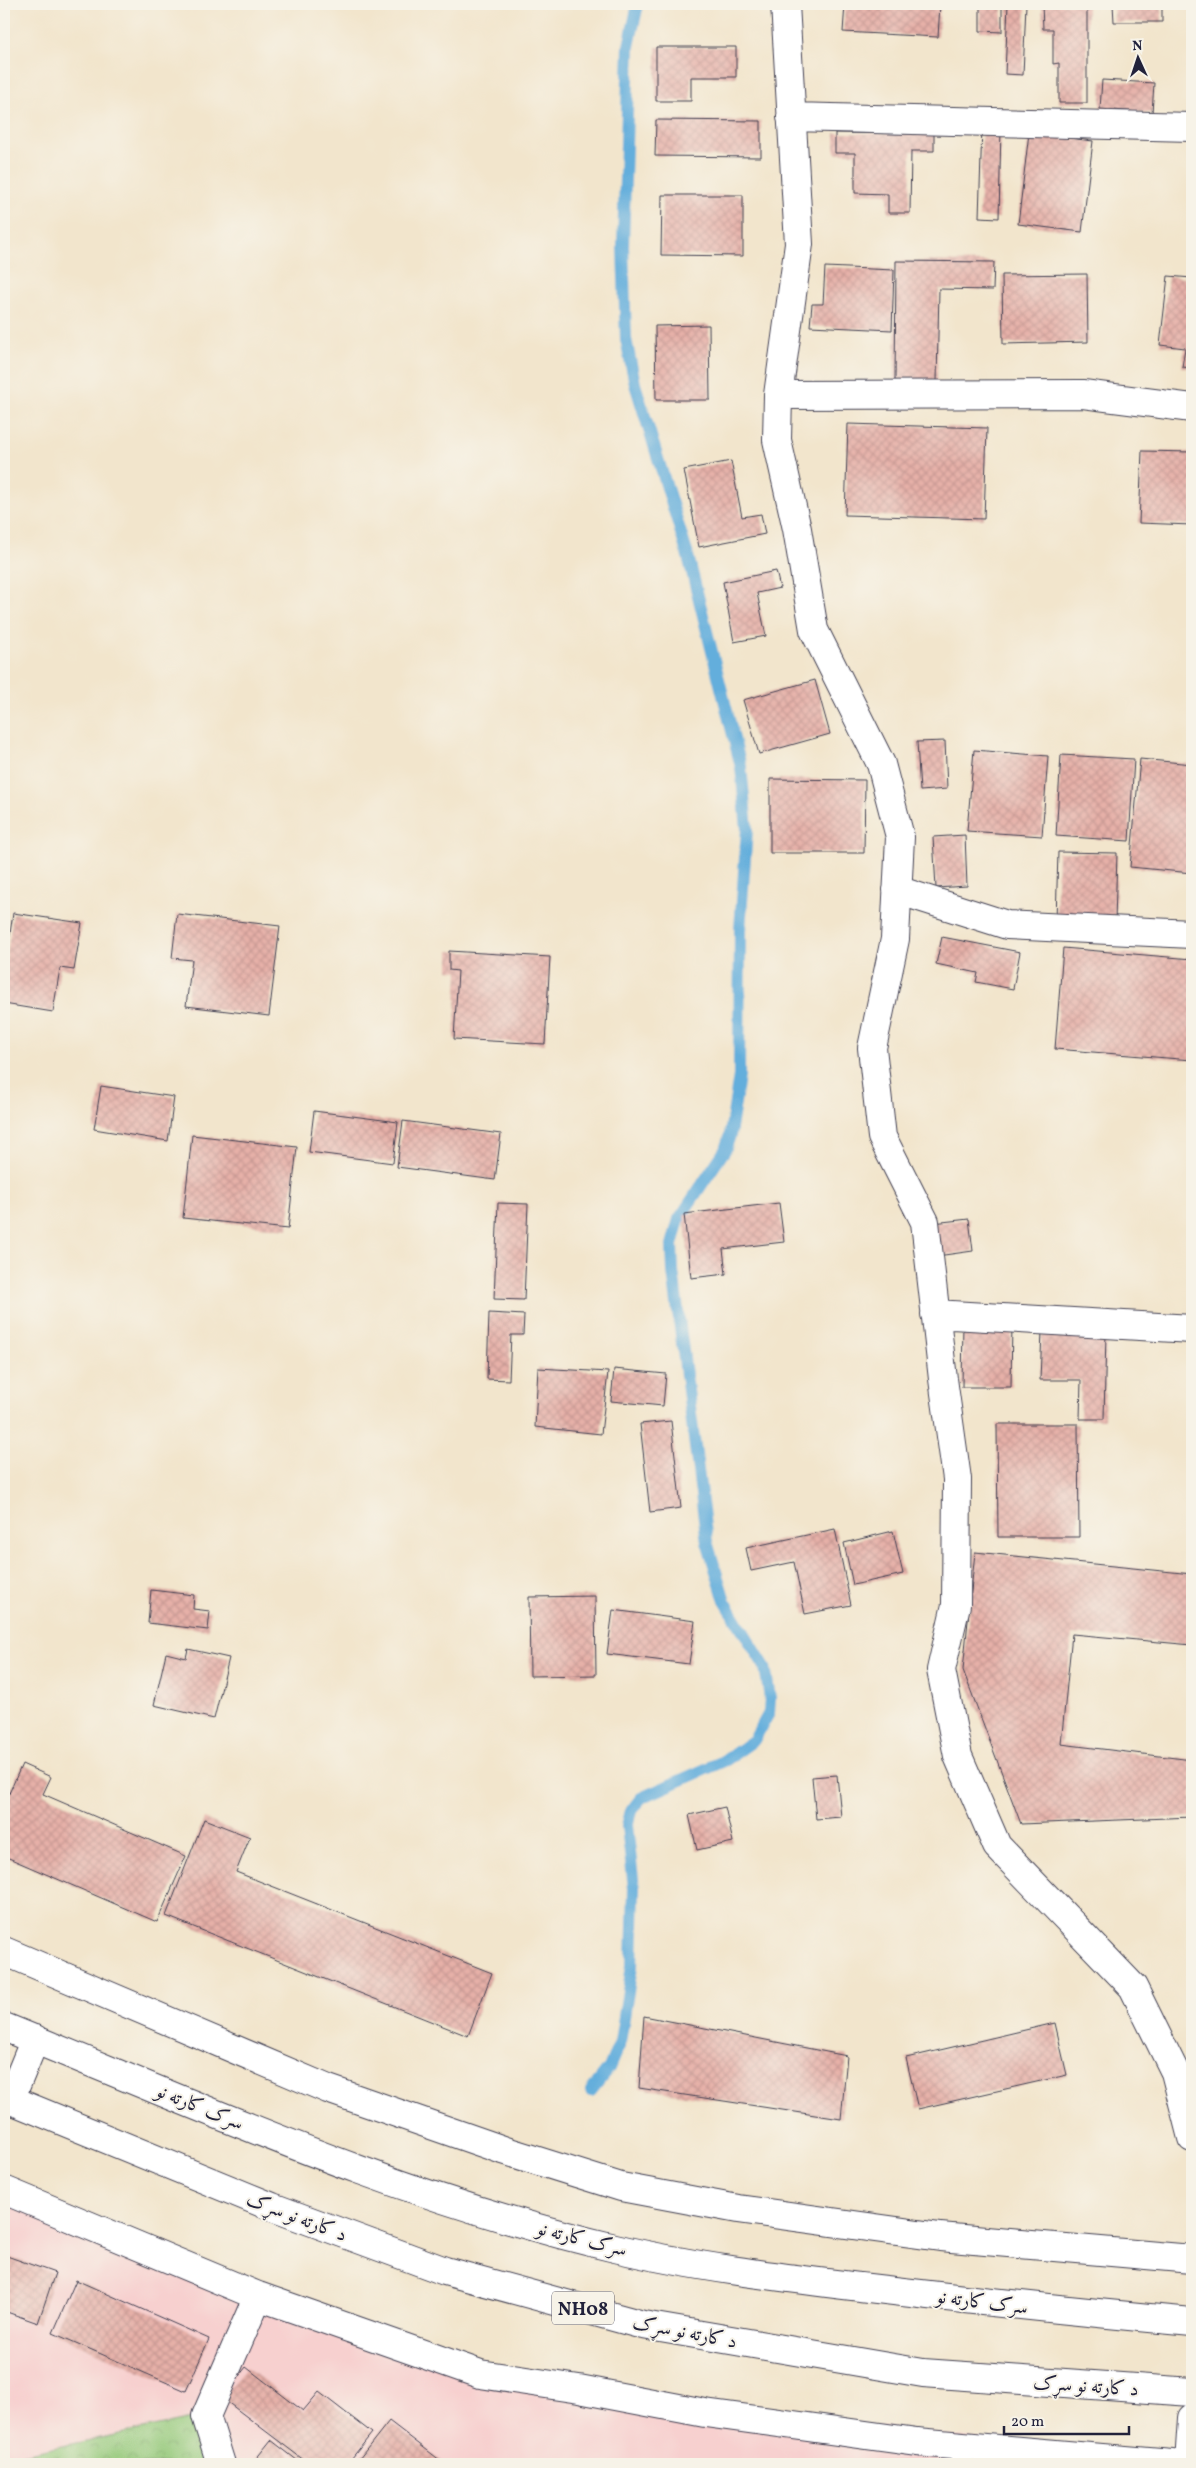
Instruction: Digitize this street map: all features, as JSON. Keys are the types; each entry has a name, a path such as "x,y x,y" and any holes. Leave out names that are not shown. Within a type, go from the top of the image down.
{"main road":[{"path":"785,4 799,244 778,395 777,440 797,529 814,630 880,764 900,837 895,939 872,1048 882,1136 925,1222 957,1479 956,1605 941,1670 958,1756 997,1846 1133,1987 1175,2072 1192,2138"},
{"path":"791,117 1192,127"},
{"path":"778,395 1083,394 1192,408"},
{"path":"897,890 1007,925 1192,934"},
{"path":"935,1314 1192,1329"},
{"path":"4,1951 328,2088 503,2150 621,2187 738,2209 940,2237 1192,2258"},
{"name":"سرک کارته نو","path":"4,2027 310,2151 483,2212 616,2248 754,2274 1017,2306 1192,2322"},
{"path":"7,2099 35,2039"},
{"name":"د کارته نو سړک","path":"7,2099 272,2207 445,2271 643,2325 923,2373 1192,2392"},
{"path":"4,2190 258,2296 480,2374 579,2389 705,2413 917,2442 1172,2464"},
{"path":"221,2464 206,2416 258,2296"},
{"path":"1189,2464 1192,2418"}],"shaded area":[{"path":"4,2190 480,2374 1172,2464 221,2464 206,2417 4,2458"}],"green space":[{"path":"206,2416 221,2464 4,2464 4,2458"}],"building":[{"path":"845,4 940,4 938,37 843,32"},
{"path":"980,4 1002,4 1002,32 980,31"},
{"path":"1008,4 1026,4 1023,75 1005,74"},
{"path":"1042,4 1087,4 1087,103 1059,103 1059,63 1053,64 1053,29 1043,29"},
{"path":"1113,4 1162,4 1162,22 1114,22"},
{"path":"656,47 736,47 736,77 691,77 691,101 656,101"},
{"path":"1102,80 1154,83 1152,113 1100,109"},
{"path":"656,120 761,121 761,157 655,156"},
{"path":"982,126 1001,127 999,218 979,217"},
{"path":"835,133 934,134 934,151 911,151 910,213 888,213 888,194 855,193 855,153 835,153"},
{"path":"1029,133 1093,141 1082,232 1018,224"},
{"path":"662,195 743,195 743,256 661,255"},
{"path":"896,261 994,262 993,290 939,289 937,381 895,381"},
{"path":"825,267 894,270 892,330 810,326 812,304 823,304"},
{"path":"1087,274 1088,342 1003,344 1002,275"},
{"path":"1168,276 1192,278 1192,368 1182,367 1185,348 1160,345"},
{"path":"709,325 710,400 656,400 655,326"},
{"path":"848,424 987,428 984,519 845,515"},
{"path":"1142,451 1192,452 1192,525 1139,523"},
{"path":"731,461 742,517 761,514 765,534 699,547 684,470"},
{"path":"776,571 780,588 757,593 766,636 734,642 723,582"},
{"path":"815,680 830,734 759,754 743,700"},
{"path":"945,741 947,789 920,791 917,742"},
{"path":"974,750 1048,756 1042,836 967,831"},
{"path":"1061,755 1134,759 1129,841 1056,836"},
{"path":"1140,759 1192,764 1192,873 1130,867"},
{"path":"770,779 865,780 864,853 770,853"},
{"path":"965,835 967,886 936,888 933,837"},
{"path":"1058,852 1117,853 1115,922 1056,920"},
{"path":"13,913 82,923 74,970 60,968 53,1012 4,1004 4,975"},
{"path":"177,914 280,926 269,1016 186,1006 192,960 172,958"},
{"path":"942,937 1020,952 1013,989 976,982 978,973 936,964"},
{"path":"1063,948 1192,959 1192,1060 1055,1049"},
{"path":"449,951 550,957 545,1044 454,1039 458,971 449,970"},
{"path":"101,1086 174,1097 168,1141 94,1129"},
{"path":"314,1111 398,1122 393,1163 309,1152"},
{"path":"403,1121 501,1134 495,1180 397,1167"},
{"path":"192,1135 297,1147 288,1229 183,1218"},
{"path":"498,1203 528,1204 524,1300 494,1299"},
{"path":"779,1203 784,1242 723,1249 726,1274 691,1278 684,1214"},
{"path":"969,1219 973,1251 937,1256 933,1223"},
{"path":"489,1313 524,1315 523,1335 511,1335 509,1380 487,1379"},
{"path":"963,1322 1012,1322 1011,1387 962,1387"},
{"path":"1042,1331 1106,1333 1104,1419 1080,1419 1081,1380 1040,1380"},
{"path":"538,1368 608,1372 601,1434 535,1427"},
{"path":"614,1369 666,1374 663,1406 611,1401"},
{"path":"671,1421 681,1508 650,1512 640,1424"},
{"path":"997,1424 1078,1424 1079,1537 998,1537"},
{"path":"835,1529 851,1605 805,1614 794,1562 751,1571 746,1548"},
{"path":"893,1531 903,1574 853,1585 844,1543"},
{"path":"975,1552 1192,1574 1192,1645 1072,1634 1061,1744 1192,1760 1192,1817 1021,1824 963,1670"},
{"path":"151,1590 194,1595 193,1609 210,1611 208,1630 148,1623"},
{"path":"595,1596 596,1675 530,1676 529,1597"},
{"path":"613,1610 695,1621 689,1664 607,1654"},
{"path":"188,1649 229,1658 214,1719 154,1705 166,1653 186,1658"},
{"path":"22,1764 51,1777 43,1794 186,1856 157,1922 4,1856 4,1805"},
{"path":"837,1775 841,1817 816,1819 812,1777"},
{"path":"725,1807 733,1842 697,1850 689,1815"},
{"path":"204,1819 250,1837 236,1872 492,1973 468,2036 166,1916"},
{"path":"644,2016 847,2056 841,2119 639,2088"},
{"path":"1055,2023 1067,2075 918,2109 906,2058"},
{"path":"4,2255 55,2273 38,2323 4,2311"},
{"path":"76,2280 209,2339 186,2391 53,2333"},
{"path":"246,2367 303,2411 319,2392 372,2433 347,2464 309,2464 222,2398"},
{"path":"389,2421 445,2464 355,2464"},
{"path":"271,2440 302,2464 260,2464 255,2460"}],"waterway":[{"path":"591,2091 609,2068 620,2042 632,1966 634,1888 627,1826 631,1811 641,1798 726,1760 754,1740 769,1713 770,1698 765,1667 725,1601 707,1542 673,1271 672,1245 679,1219 725,1150 730,1135 739,1076 740,930 747,829 741,767 688,556 635,384 626,339 623,246 629,46 638,4"}]}
